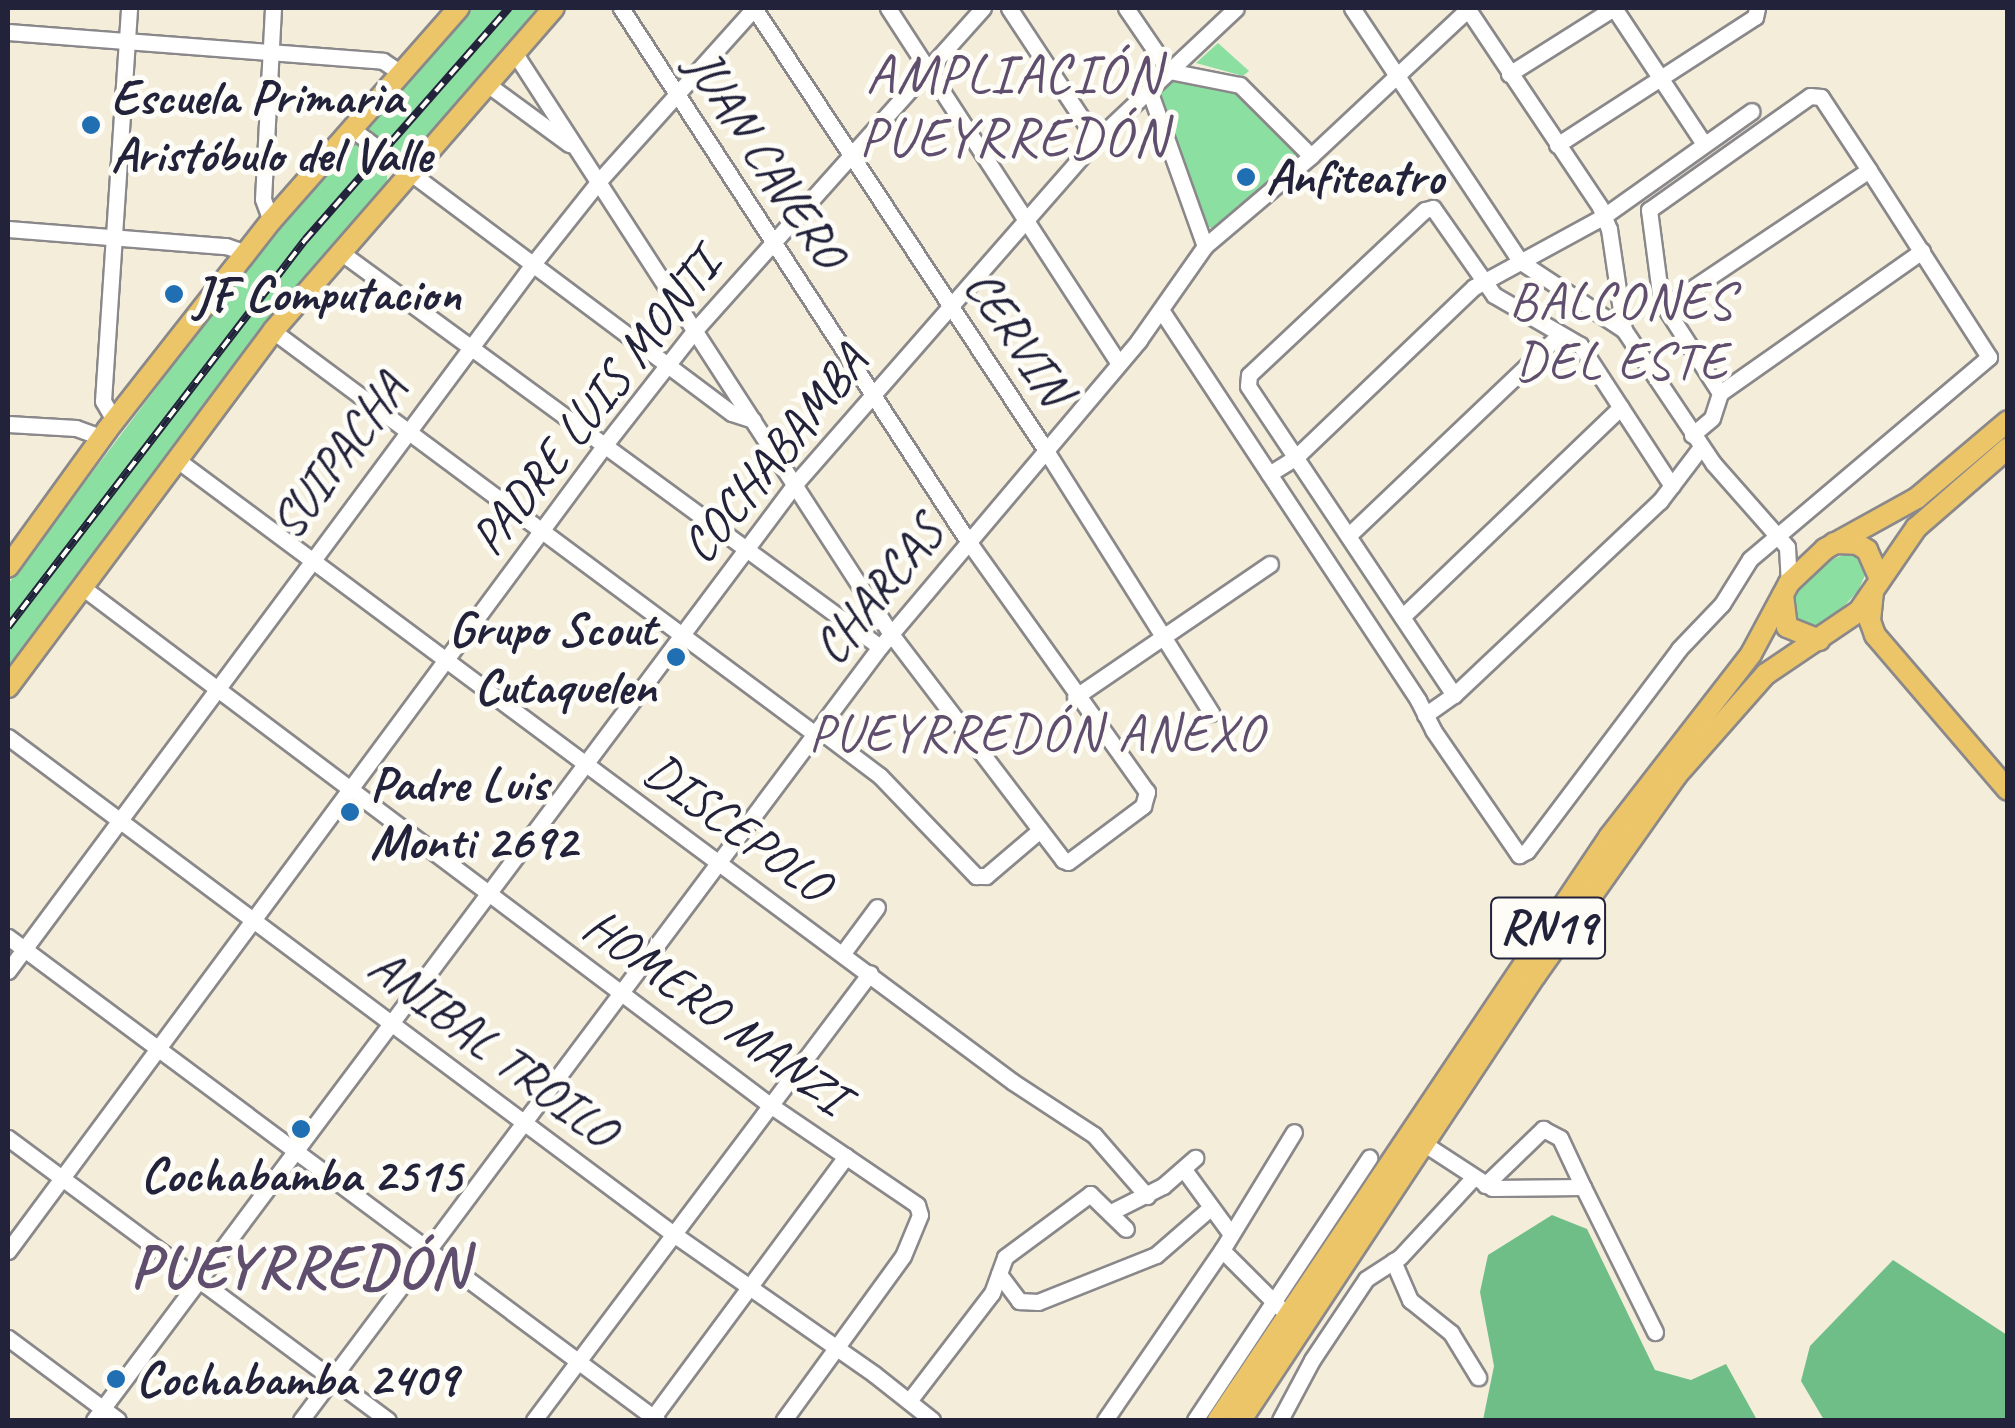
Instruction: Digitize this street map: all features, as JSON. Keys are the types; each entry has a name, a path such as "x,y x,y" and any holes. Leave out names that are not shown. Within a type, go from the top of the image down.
{"main road":[{"path":"8,567 101,437 271,221 460,8"},
{"path":"8,687 273,332 554,8"},
{"name":"RN19","path":"1218,1420 1281,1309 1610,836 1751,654 1786,588 1830,546 1916,498 2008,421"},
{"name":"RN19","path":"1244,1418 1423,1143 1676,776 1758,681 1859,611 1923,520 2008,448"},
{"path":"1830,546 1858,544 1867,550 1877,586 1871,628 1893,661 2008,790"},
{"path":"1786,588 1787,627 1797,635 1864,637 1893,661"}],"street":[{"path":"114,420 103,401 129,8"},
{"path":"271,221 262,199 273,8"},
{"name":"JUAN CAVERO","path":"622,8 968,540 1148,799 1068,862 1040,830"},
{"name":"SUIPACHA","path":"8,971 470,346 599,180 754,8"},
{"name":"CERVIN","path":"754,8 1046,450 1212,713"},
{"path":"888,8 1118,362"},
{"name":"PADRE LUIS MONTI","path":"8,1251 668,364 983,8"},
{"path":"1009,8 1096,140"},
{"path":"1126,8 1169,71 1240,85 1312,156"},
{"name":"COCHABAMBA","path":"98,1415 795,484 1096,140 1236,8"},
{"path":"1352,8 1521,262 1624,330 1697,441 1782,541 1786,588"},
{"path":"1468,8 1604,216 1624,330"},
{"name":"CHARCAS","path":"301,1420 880,647 1161,310 1205,246 1312,156 1468,8"},
{"path":"1510,74 1614,8 1704,144"},
{"path":"1557,145 1756,12"},
{"path":"8,32 382,61 401,73"},
{"path":"273,332 880,776 976,876 986,876 1040,830 891,634 514,52"},
{"path":"488,84 579,152"},
{"path":"1149,90 1205,246"},
{"path":"1161,310 1519,855 1527,851 1679,649 1722,604 1750,559 1782,541 1988,357 1821,98 1810,96 1649,210 1664,307 1720,393"},
{"path":"1269,474 1296,457 1484,280 1604,216 1752,111"},
{"path":"352,130 732,413 754,420"},
{"path":"1664,307 1868,170"},
{"path":"1454,695 1248,386 1249,375 1425,210 1438,210 1499,299 1580,345 1672,486"},
{"path":"8,228 226,246 246,253"},
{"path":"340,251 880,647"},
{"path":"1425,714 1454,695 1672,486 1712,418 1720,393 1922,251"},
{"path":"1349,535 1560,334"},
{"path":"1402,617 1621,407"},
{"path":"8,424 76,428 101,437"},
{"name":"DISCEPOLO","path":"176,459 1013,1082 1105,1143 1146,1196"},
{"path":"1782,541 1830,546"},
{"path":"1076,698 1270,564"},
{"name":"HOMERO MANZI","path":"82,588 770,1104 919,1210 904,1256 836,1349"},
{"name":"ANIBAL TROILO","path":"8,737 672,1233 909,1401 926,1418"},
{"path":"843,953 877,907"},
{"path":"8,937 653,1420 846,1156"},
{"path":"534,1420 870,973"},
{"path":"1280,1420 1312,1360 1366,1279 1394,1261 1543,1129 1560,1138 1655,1332"},
{"path":"1105,1420 1222,1250 1294,1132"},
{"path":"8,1138 388,1420"},
{"path":"1423,1143 1480,1181 1583,1187"},
{"path":"1195,1420 1281,1309 1369,1158"},
{"path":"1111,1212 1146,1196 1190,1164 1210,1208 1231,1234"},
{"path":"909,1401 985,1303 1005,1257 1090,1194 1126,1229"},
{"path":"999,1274 1024,1304 1038,1302 1144,1261 1178,1238 1210,1208"},
{"path":"1222,1250 1281,1309"},
{"path":"1394,1261 1410,1300 1444,1324 1478,1376"},
{"path":"8,1338 98,1415 118,1420"},
{"path":"784,1420 836,1349"}],"green space":[{"path":"471,8 549,8 407,162 368,133 367,123"},
{"path":"1218,43 1249,71 1243,76 1196,63"},
{"path":"1173,80 1231,87 1297,151 1297,161 1217,231 1205,225 1158,95"},
{"path":"356,141 387,168 387,184 273,317 8,670 8,584 262,248 348,144"},
{"path":"1851,552 1867,571 1858,591 1835,616 1813,628 1794,622 1791,598 1798,587 1825,562"},
{"path":"1552,1215 1587,1229 1655,1370 1691,1380 1726,1364 1757,1420 1483,1420 1494,1366 1480,1292 1488,1255"},
{"path":"1893,1260 2007,1335 2007,1420 1824,1420 1801,1381 1810,1346"}],"railway":[{"path":"8,627 305,240 509,8"}],"place":[{"name":"Escuela Primaria Aristóbulo del Valle","path":"91,125"},
{"name":"Anfiteatro","path":"1246,177"},
{"name":"JF Computacion","path":"174,294"},
{"name":"Grupo Scout Cutaquelen","path":"676,657"},
{"name":"Padre Luis Monti 2692","path":"350,812"},
{"name":"Cochabamba 2515","path":"301,1129"},
{"name":"Cochabamba 2409","path":"116,1379"}],"district":[{"name":"AMPLIACIÓN PUEYRREDÓN","path":"1014,106"},
{"name":"BALCONES DEL ESTE","path":"1622,332"},
{"name":"PUEYRREDÓN ANEXO","path":"1037,734"},
{"name":"PUEYRREDÓN","path":"300,1266"}]}
